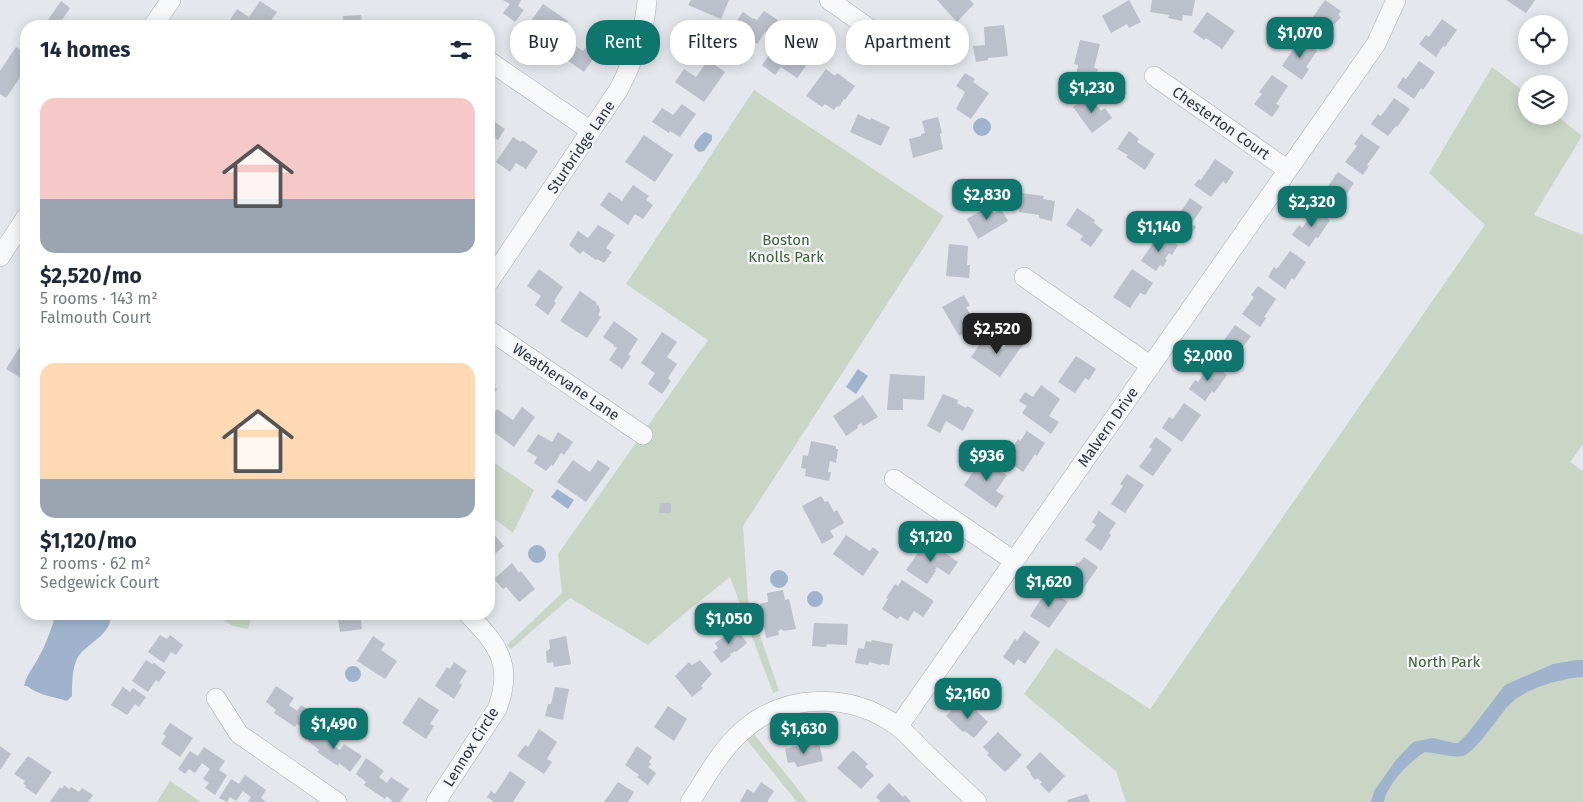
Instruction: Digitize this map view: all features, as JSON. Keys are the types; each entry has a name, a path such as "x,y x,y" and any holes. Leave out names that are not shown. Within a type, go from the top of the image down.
{"street":[{"path":"157,20 171,0"},
{"name":"Sturbridge Lane","path":"495,273 619,89 631,64 640,38 647,0"},
{"path":"829,0 858,20"},
{"name":"Malvern Drive","path":"898,727 1376,44 1396,0"},
{"path":"495,65 591,131"},
{"name":"Chesterton Court","path":"1154,76 1288,170"},
{"path":"0,257 20,226"},
{"path":"1024,277 1150,366"},
{"name":"Weathervane Lane","path":"495,334 643,434"},
{"path":"894,479 1014,561"},
{"name":"Lennox Circle","path":"436,802 497,709 502,695 504,668 500,655 487,634 474,620"},
{"path":"216,698 239,734 337,802"},
{"path":"690,802 720,756 740,733 753,722 770,712 788,706 825,700 865,708 882,716 898,727 977,802"}],"green space":[{"name":"North Park","path":"1492,67 1518,87 1518,125 1568,125 1582,136 1534,215 1583,235 1583,444 1570,462 1583,471 1583,802 1126,802 1116,771 1024,694 1056,648 1150,709 1485,225 1429,173"},
{"name":"Boston Knolls Park","path":"754,90 944,216 743,526 748,600 779,691 773,693 730,577 648,645 570,598 511,649 507,645 562,593 558,554 708,340 626,284"},
{"path":"495,463 534,490 513,533 495,520"},
{"path":"223,620 251,620 248,629 233,626"},
{"path":"753,733 808,802 797,802 746,739"},
{"path":"170,781 201,802 157,802"}],"water":[{"path":"982,118 988,121 991,127 988,133 982,136 976,133 973,127 976,121"},
{"path":"705,132 712,135 712,140 704,151 699,152 694,147 698,138"},
{"path":"858,369 868,376 856,394 846,387"},
{"path":"557,489 574,500 568,509 551,497"},
{"path":"537,545 543,548 546,554 543,560 537,563 531,560 528,554 531,548"},
{"path":"775,570 783,570 788,575 786,586 775,588 770,583 770,575"},
{"path":"815,591 821,593 823,599 821,605 815,607 809,605 807,599 809,593"},
{"path":"54,620 110,620 108,628 78,657 73,671 72,696 67,701 41,694 24,686"},
{"path":"1583,660 1583,677 1565,679 1527,692 1519,697 1507,707 1474,748 1463,756 1425,752 1413,761 1394,781 1384,802 1371,802 1374,791 1396,760 1413,742 1433,738 1458,743 1505,685 1553,664"},
{"path":"353,666 359,668 361,674 359,680 353,682 347,680 345,674 347,668"}],"building":[{"path":"503,0 521,0 518,6 524,10 516,20 512,20 503,13 510,4"},
{"path":"691,0 729,0 721,19 688,5"},
{"path":"937,0 970,0 974,4 959,20 955,20"},
{"path":"1129,0 1141,22 1129,28 1127,24 1111,33 1102,16"},
{"path":"1152,0 1195,0 1192,16 1183,15 1182,21 1168,18 1169,15 1150,12"},
{"path":"1325,0 1341,11 1338,15 1341,17 1329,28 1333,31 1326,41 1307,27"},
{"path":"1506,0 1535,0 1526,13"},
{"path":"61,1 70,8 62,20 48,20"},
{"path":"260,1 277,12 271,20 230,20 237,9 249,17"},
{"path":"543,4 567,20 532,20"},
{"path":"764,11 778,20 765,20 765,32 757,44 755,43 755,20 737,20 743,12 757,20"},
{"path":"1207,12 1235,31 1222,49 1193,32"},
{"path":"361,15 361,20 343,20 343,16"},
{"path":"1442,19 1457,30 1436,57 1419,44 1426,35 1429,37"},
{"path":"1004,25 1008,56 988,58 988,60 976,62 973,46 985,45 984,27"},
{"path":"1300,39 1317,51 1306,67 1309,69 1302,80 1282,66"},
{"path":"1080,40 1100,44 1094,68 1098,69 1095,80 1076,76 1078,65 1074,64"},
{"path":"576,46 583,51 586,47 586,65 589,65 584,72 574,65 576,65"},
{"path":"16,47 20,50 20,77 6,98 0,94 0,71"},
{"path":"765,61 765,65 807,65 797,78 781,67 775,75 762,65"},
{"path":"1419,61 1435,72 1423,90 1421,88 1414,99 1397,87 1403,77 1406,79"},
{"path":"704,65 715,65 725,72 704,102 675,82 684,69 696,77"},
{"path":"826,69 835,76 837,73 855,86 839,107 837,106 834,110 825,104 822,107 806,96"},
{"path":"965,73 975,79 973,82 989,93 971,119 956,109 965,92 956,86"},
{"path":"1272,75 1288,86 1276,104 1280,106 1272,117 1254,104 1262,94 1259,92"},
{"path":"1089,95 1101,111 1105,108 1112,118 1092,133 1073,107"},
{"path":"1394,98 1410,109 1388,136 1371,124 1378,114 1381,116"},
{"path":"682,104 696,114 680,137 670,131 669,133 652,122 662,108 673,115"},
{"path":"858,114 890,127 881,146 850,132"},
{"path":"938,117 943,149 913,158 909,139 925,133 922,121"},
{"path":"495,122 505,129 498,140 495,138"},
{"path":"1129,131 1139,139 1137,142 1155,154 1145,170 1126,157 1128,155 1117,149"},
{"path":"1361,134 1380,147 1367,165 1369,166 1363,175 1345,162 1357,146 1354,144"},
{"path":"644,135 673,155 655,182 625,162"},
{"path":"513,137 521,142 522,140 538,151 526,169 516,163 510,172 496,162"},
{"path":"1215,159 1234,172 1226,184 1223,181 1211,197 1194,185 1199,179 1201,180"},
{"path":"1338,172 1354,183 1342,201 1340,199 1333,210 1316,198 1322,188 1325,190"},
{"path":"633,185 649,196 646,200 653,205 643,219 635,214 628,225 600,205 609,192 622,201"},
{"path":"1021,193 1044,196 1043,199 1055,201 1052,221 1039,218 1039,215 1019,212"},
{"path":"1190,198 1203,207 1191,224 1196,227 1188,238 1171,226"},
{"path":"989,206 994,213 1001,209 1008,221 978,239 967,219"},
{"path":"1077,208 1095,220 1094,223 1103,230 1091,247 1080,240 1083,236 1066,225"},
{"path":"1315,209 1330,220 1318,238 1316,237 1309,247 1292,235 1299,225 1302,228"},
{"path":"598,225 615,235 606,248 612,252 604,263 583,251 580,254 569,245 578,231 588,238"},
{"path":"1162,235 1178,245 1172,255 1169,253 1163,267 1160,265 1156,271 1141,261 1153,243 1156,245"},
{"path":"949,244 968,246 967,265 970,265 969,278 946,276"},
{"path":"1290,251 1306,262 1294,280 1292,278 1285,289 1268,277 1274,267 1277,269"},
{"path":"539,269 563,287 548,315 535,305 541,296 527,286"},
{"path":"1132,269 1153,283 1145,295 1140,293 1130,308 1113,297"},
{"path":"1258,286 1276,299 1260,327 1242,314 1254,297 1251,295"},
{"path":"580,291 597,303 600,311 598,315 601,317 587,338 560,321"},
{"path":"964,295 970,306 966,307 976,325 959,336 942,307"},
{"path":"614,321 638,339 628,355 631,356 622,369 609,360 617,348 603,337"},
{"path":"1235,325 1251,336 1230,363 1212,351 1219,341 1222,343"},
{"path":"662,332 677,342 667,357 677,364 668,378 671,381 662,394 648,384 655,373 641,363"},
{"path":"1013,335 1024,343 1000,377 971,357 985,337 1003,349"},
{"path":"20,347 20,377 6,369"},
{"path":"1076,356 1096,369 1089,380 1085,378 1075,393 1058,382"},
{"path":"1211,363 1227,375 1214,393 1212,391 1205,401 1189,389 1195,380 1198,382"},
{"path":"890,374 925,376 924,400 903,399 903,410 887,410"},
{"path":"1041,385 1060,399 1049,416 1059,422 1051,434 1022,413 1027,406 1019,401 1025,392 1033,397"},
{"path":"943,394 958,400 957,403 966,408 967,406 974,410 963,431 946,421 940,433 927,426"},
{"path":"863,395 878,417 863,426 861,423 857,426 858,428 846,436 833,416"},
{"path":"1184,403 1201,415 1182,442 1162,428 1169,417 1173,419"},
{"path":"522,407 535,417 514,447 495,433 495,412 497,409 513,420"},
{"path":"1027,431 1045,443 1023,472 1005,459 1018,439 1020,441"},
{"path":"558,432 573,442 564,455 561,453 553,466 551,465 546,471 534,463 537,457 527,451 538,434 552,442"},
{"path":"1156,437 1172,449 1153,476 1139,467 1152,449 1149,447"},
{"path":"811,441 836,446 836,449 838,449 836,463 830,461 828,472 831,472 829,481 805,476 806,469 801,468 803,455 808,456"},
{"path":"983,458 1007,475 996,491 1004,496 996,508 964,485"},
{"path":"573,460 590,472 598,460 610,468 586,502 557,482"},
{"path":"1127,474 1144,485 1125,513 1111,504 1123,486 1120,484"},
{"path":"821,496 825,502 828,501 834,512 837,510 844,523 830,531 834,537 822,544 802,506"},
{"path":"660,503 671,503 671,513 659,513"},
{"path":"1099,511 1116,523 1101,551 1085,540 1096,525 1092,522"},
{"path":"846,535 870,551 873,547 879,552 863,576 833,554"},
{"path":"495,536 504,546 495,554"},
{"path":"927,540 958,562 949,575 937,567 927,584 906,570"},
{"path":"1084,557 1098,567 1079,595 1057,580 1065,568 1070,572 1077,562 1079,563"},
{"path":"512,563 535,589 519,602 506,587 503,589 495,578"},
{"path":"902,580 934,601 923,617 914,611 908,621 900,616 897,619 882,609 888,599 886,598 895,584 898,586"},
{"path":"1046,587 1068,602 1049,628 1030,616 1043,596 1041,595"},
{"path":"783,590 785,600 789,599 796,629 783,631 782,629 778,631 779,635 766,638 760,604 768,602 767,593"},
{"path":"338,620 361,620 362,629 340,632"},
{"path":"814,623 848,624 847,645 827,644 826,647 812,646"},
{"path":"736,628 747,643 736,652 730,654 731,656 721,663 713,652 718,648 715,643"},
{"path":"1024,631 1040,642 1025,664 1018,659 1014,665 1003,657 1015,639 1017,641"},
{"path":"160,635 167,639 170,635 183,645 176,655 171,652 164,663 148,652"},
{"path":"373,636 385,644 381,650 397,661 385,679 357,661"},
{"path":"566,636 571,664 554,667 553,662 547,663 546,651 550,649 549,640"},
{"path":"872,640 893,644 889,665 869,662 868,665 855,663 858,648 864,649 866,641 871,642"},
{"path":"146,660 152,664 154,663 166,672 159,682 156,680 148,692 132,681"},
{"path":"700,660 712,674 701,686 703,688 692,697 675,676 689,662 692,665"},
{"path":"454,662 467,671 459,683 462,685 454,699 435,686 447,667 450,669"},
{"path":"276,686 294,698 289,705 297,711 301,705 319,717 308,733 297,724 295,727 274,713 276,710 266,702"},
{"path":"123,687 130,692 133,688 146,697 139,707 135,704 127,715 111,705"},
{"path":"555,687 569,689 563,720 545,716 548,704 551,704"},
{"path":"419,697 439,710 430,724 434,726 426,739 402,723"},
{"path":"968,703 988,722 974,738 965,731 963,732 946,716 957,705 962,710"},
{"path":"668,706 687,719 674,741 654,727"},
{"path":"170,723 193,738 180,757 161,744 166,736 163,734"},
{"path":"319,726 336,738 332,745 340,750 344,744 362,756 350,772 339,763 338,766 317,752 319,750 308,741"},
{"path":"539,729 557,742 547,759 552,762 544,774 517,756 525,745 528,747"},
{"path":"998,732 1022,755 1005,772 987,755 989,753 983,747"},
{"path":"819,743 823,761 797,767 795,762 788,763 785,749"},
{"path":"0,746 11,754 0,770"},
{"path":"637,746 652,757 649,762 651,764 648,767 656,773 648,785 637,777 639,775 625,765"},
{"path":"204,747 225,761 219,770 227,775 215,795 205,788 209,783 203,779 210,769 202,763 195,773 189,769 185,774 178,769 190,751 198,756"},
{"path":"854,751 868,764 865,767 874,775 861,789 837,768"},
{"path":"1040,752 1065,776 1049,793 1040,784 1042,782 1037,778 1035,780 1026,767"},
{"path":"28,756 52,772 36,795 25,787 26,785 23,784 25,781 14,774"},
{"path":"366,758 384,771 379,777 387,783 391,777 409,789 400,802 393,802 387,796 385,799 364,785 366,782 356,774"},
{"path":"510,771 526,782 513,802 494,802 487,797 491,791 495,794"},
{"path":"245,775 266,790 261,798 266,802 248,802 251,797 243,791 236,801 230,797 227,802 219,798 231,779 239,784"},
{"path":"618,782 634,792 628,802 604,802"},
{"path":"761,782 774,791 767,802 740,802 747,789 754,793"},
{"path":"889,783 911,802 881,802 876,797"},
{"path":"64,785 69,789 71,787 79,792 82,788 93,795 88,802 50,802 60,787 62,789"},
{"path":"1087,794 1090,802 1068,802 1067,800"}]}
